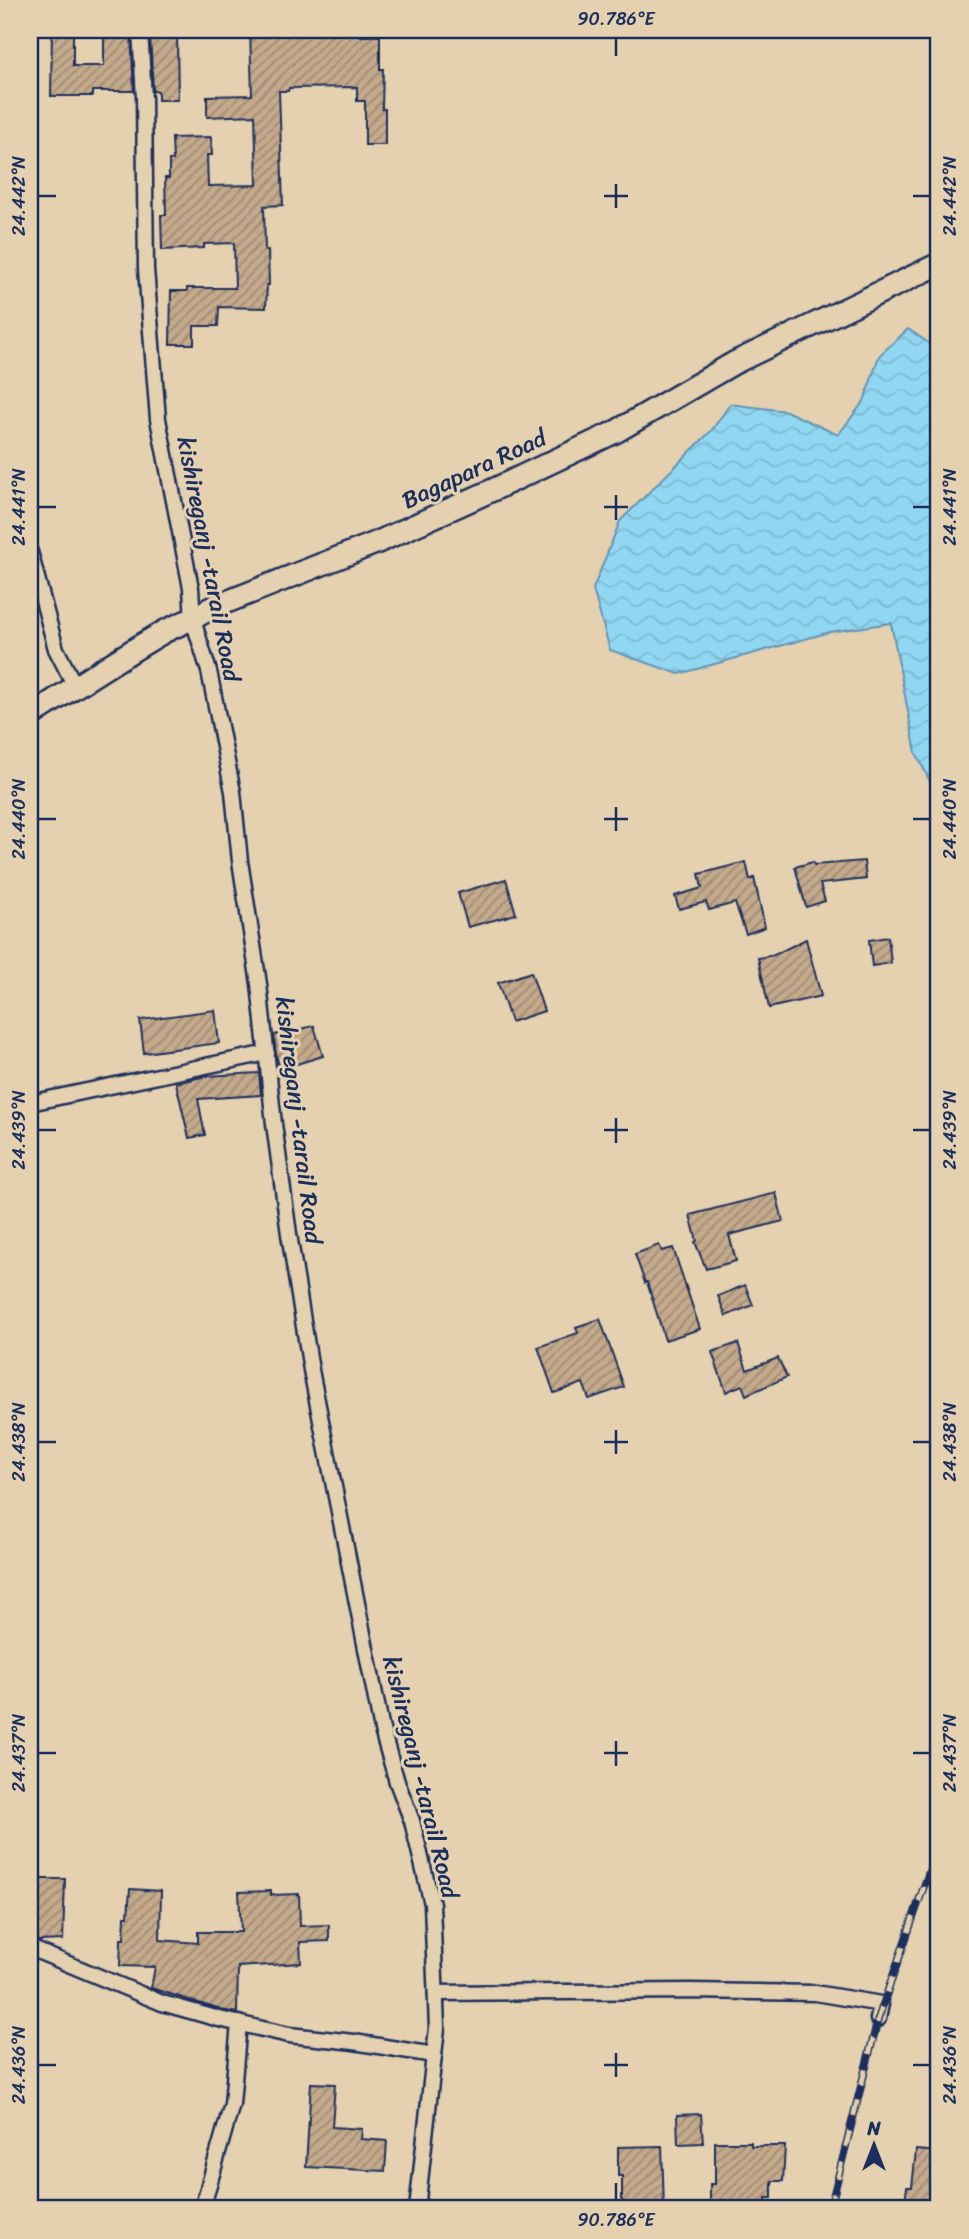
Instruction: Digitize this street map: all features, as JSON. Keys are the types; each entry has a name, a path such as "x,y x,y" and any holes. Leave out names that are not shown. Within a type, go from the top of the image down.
{"street":[{"name":"kishireganj -tarail Road","path":"140,30 144,98 146,270 158,419 191,588 193,620 209,671 233,792 240,861 259,984 274,1124 311,1370 382,1730 412,1821 432,1904 437,2028 417,2209"},
{"name":"Bagapara Road","path":"30,716 168,629 193,620 209,609 378,542 593,443 734,363 939,264"},
{"path":"30,552 56,649 75,686"},
{"path":"30,1102 267,1052"},
{"path":"30,1948 162,2003 289,2035 434,2055"},
{"path":"436,1993 815,1993 881,2004 878,2019"},
{"path":"202,2209 232,2104 239,2023"}],"water":[{"path":"908,329 939,350 939,800 916,753 891,623 830,632 679,674 610,650 593,589 620,521 712,430 730,404 786,411 838,435 864,401 879,356"}],"building":[{"path":"52,30 73,30 73,66 104,66 104,34 131,34 134,91 93,91 93,96 51,96"},
{"path":"250,30 361,30 361,36 380,36 385,145 365,145 365,101 357,101 357,87 289,88 288,91 279,91 283,205 264,206 269,285 266,308 219,307 218,326 194,326 194,344 170,344 171,291 187,291 187,288 235,288 234,243 162,250 161,215 166,215 165,178 169,178 169,160 173,160 172,138 211,137 212,155 207,155 208,186 257,185 255,115 207,117 207,96 252,95"},
{"path":"150,34 177,34 178,100 158,100 158,91 153,91"},
{"path":"864,861 866,879 820,884 825,901 806,907 795,867 813,862 814,865"},
{"path":"746,862 750,880 754,878 765,927 746,934 735,903 709,910 706,902 679,909 675,896 702,888 699,874"},
{"path":"506,879 516,914 468,927 458,893"},
{"path":"888,937 891,963 872,966 869,940"},
{"path":"806,939 821,996 769,1008 758,958 774,955"},
{"path":"531,972 544,1011 511,1022 498,983"},
{"path":"215,1010 219,1043 144,1053 140,1020"},
{"path":"314,1026 323,1056 280,1069 274,1035"},
{"path":"259,1073 261,1095 198,1099 205,1135 189,1138 176,1083 206,1076"},
{"path":"776,1193 783,1221 729,1235 736,1261 706,1269 695,1242 697,1241 690,1215"},
{"path":"659,1245 662,1251 673,1248 700,1329 665,1340 647,1282 645,1283 635,1254"},
{"path":"745,1285 753,1305 726,1316 718,1296"},
{"path":"600,1319 624,1387 589,1399 583,1383 554,1393 538,1347 578,1333 576,1327"},
{"path":"738,1343 747,1370 778,1358 787,1377 746,1395 742,1385 726,1392 712,1352"},
{"path":"30,1879 65,1879 63,1940 39,1941 30,1938"},
{"path":"130,1889 161,1891 160,1940 198,1943 198,1932 241,1932 239,1892 271,1891 271,1895 299,1894 300,1926 329,1925 329,1941 300,1942 301,1963 238,1967 237,2013 221,2010 151,1988 155,1967 120,1966 121,1939 124,1939"},
{"path":"311,2083 335,2084 332,2127 362,2129 361,2139 387,2141 385,2171 306,2167"},
{"path":"701,2114 703,2143 678,2144 677,2115"},
{"path":"715,2142 785,2146 783,2181 772,2181 772,2198 766,2198 766,2209 710,2208 710,2184 715,2184"},
{"path":"662,2146 664,2209 622,2209 622,2176 618,2176 618,2147"},
{"path":"916,2150 939,2152 939,2209 904,2209 907,2187 912,2187"}],"railway":[{"path":"830,2209 878,2019 939,1843"}]}
